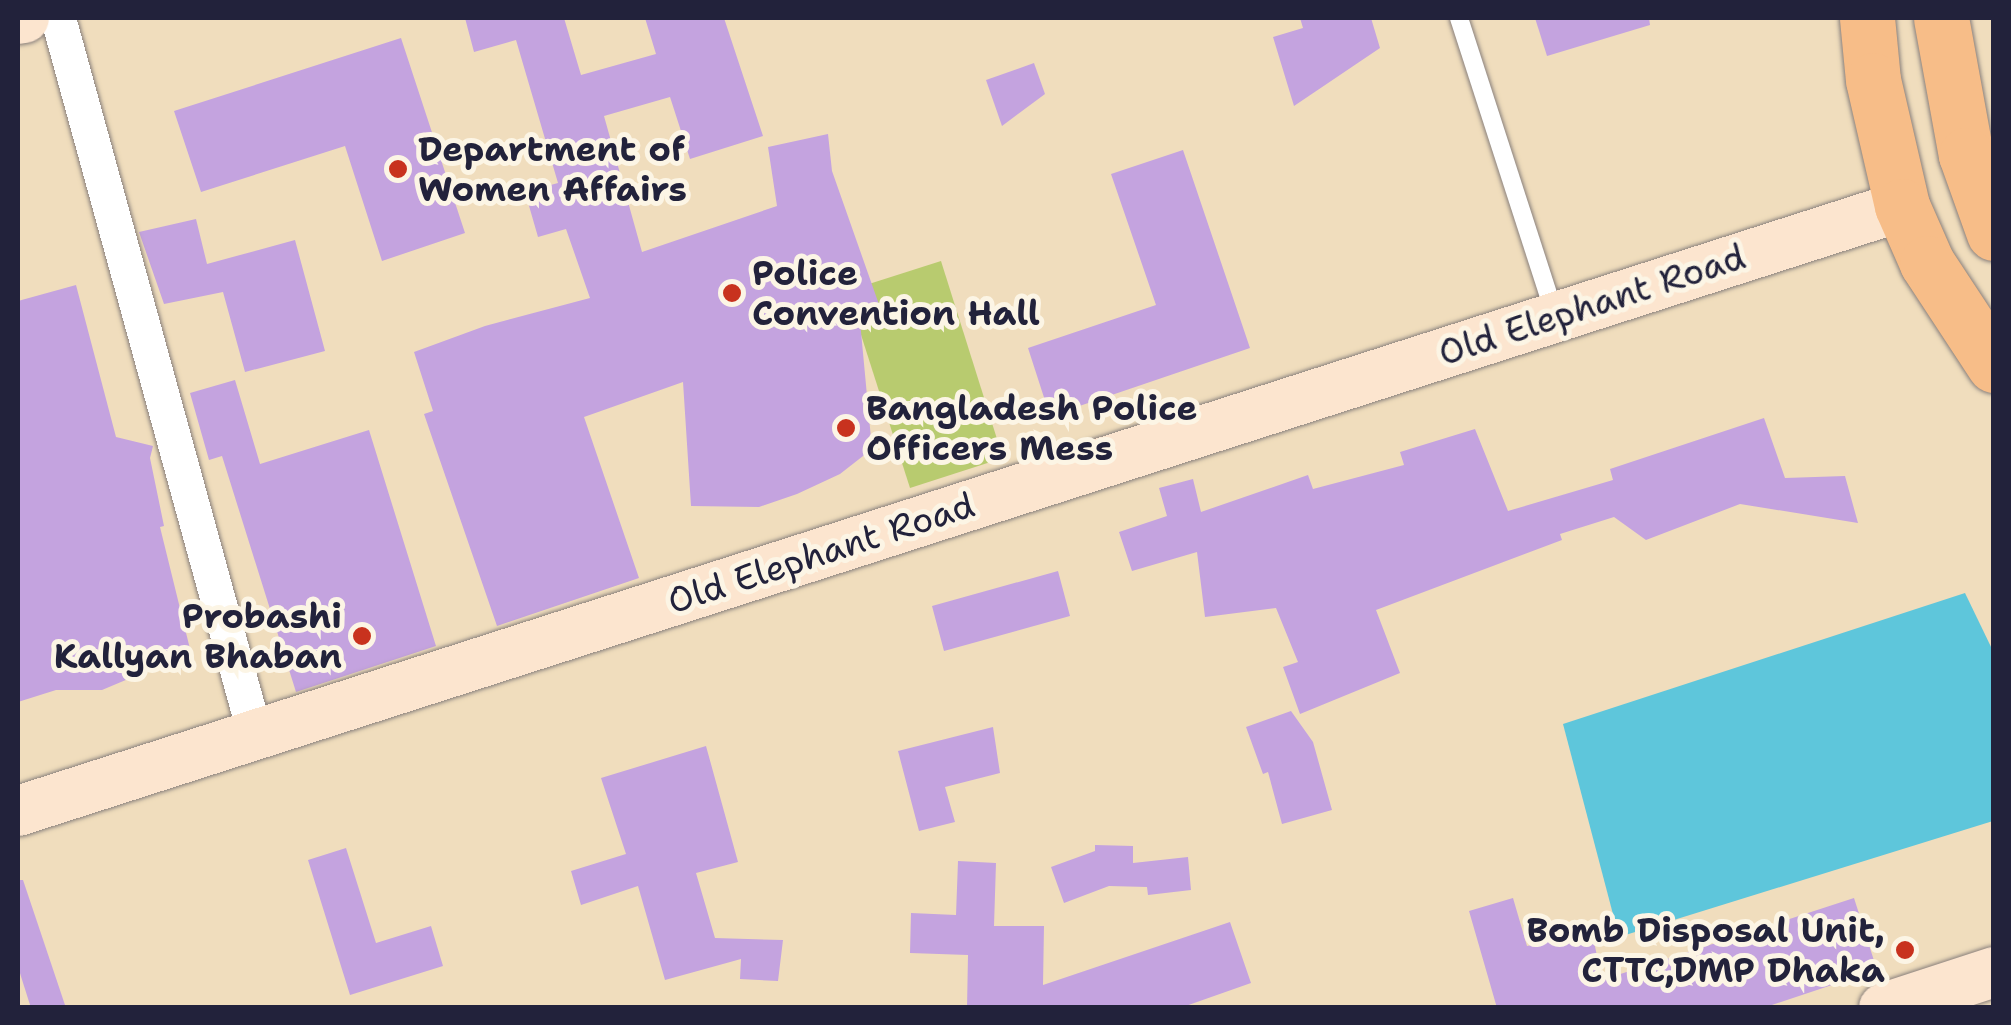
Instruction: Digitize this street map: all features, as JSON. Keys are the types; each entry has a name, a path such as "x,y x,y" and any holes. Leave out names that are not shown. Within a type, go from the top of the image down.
{"main road":[{"path":"1868,18 1874,80 1902,206 1927,263 1994,365"},
{"path":"1941,18 1966,155 1993,231"}],"street":[{"path":"58,18 255,735"},
{"name":"Old Elephant Road","path":"18,811 1902,206"},
{"path":"1914,1003 1994,972"}],"lane":[{"path":"1459,18 1555,316"}],"green space":[{"path":"941,261 1003,458 910,488 847,291"}],"water":[{"path":"1965,593 1993,651 1993,821 1619,937 1563,724"}],"building":[{"path":"465,18 564,18 581,75 656,54 645,18 724,18 763,136 690,159 670,97 604,116 642,252 777,206 768,147 828,134 832,171 882,313 860,321 872,449 840,474 797,494 759,507 691,506 683,382 584,417 639,578 497,626 424,414 433,411 414,352 485,326 590,298 566,229 538,237 525,192 558,183 516,40 474,52"},
{"path":"1300,18 1371,18 1380,48 1294,106 1273,37 1303,28"},
{"path":"1535,18 1649,18 1650,25 1547,56"},
{"name":"Department of Women Affairs","path":"401,38 465,233 382,261 345,146 201,192 174,111"},
{"path":"1034,63 1045,94 1002,126 986,80"},
{"path":"1183,150 1250,348 1050,416 1028,348 1156,305 1111,174"},
{"path":"196,219 207,264 295,240 325,351 245,372 223,292 164,304 139,232"},
{"path":"76,285 116,437 153,446 150,458 164,526 160,527 191,653 186,670 153,661 140,674 102,690 56,690 18,702 18,301"},
{"path":"235,380 260,464 369,430 436,646 296,692 222,456 209,460 190,393"},
{"path":"1764,418 1785,478 1845,476 1858,523 1740,504 1646,540 1614,517 1560,534 1562,540 1376,610 1400,673 1300,714 1283,667 1298,662 1276,608 1205,617 1197,552 1132,571 1119,532 1167,516 1159,488 1193,479 1201,512 1308,475 1313,489 1404,465 1400,452 1475,429 1508,511 1613,480 1610,469"},
{"path":"1058,571 1070,616 944,651 932,606"},
{"path":"1291,711 1313,742 1332,810 1282,824 1268,772 1263,774 1246,727"},
{"path":"993,727 1000,773 945,787 955,822 919,831 898,751"},
{"path":"706,746 738,862 696,873 715,938 783,940 778,981 740,979 741,959 665,980 638,886 581,905 571,871 626,854 601,778"},
{"path":"1095,845 1133,846 1133,863 1188,857 1191,890 1148,895 1147,887 1109,886 1064,903 1051,867 1095,851"},
{"path":"346,848 376,943 431,926 443,966 350,995 308,860"},
{"path":"958,861 996,863 994,926 1044,926 1043,985 1230,922 1251,983 1180,1008 967,1008 968,955 910,953 911,913 956,915"},
{"path":"18,880 23,880 66,1008 31,1008 18,967"},
{"path":"1513,898 1527,946 1592,932 1602,980 1854,898 1877,970 1763,1008 1497,1008 1469,911"}],"place":[{"name":"Department of Women Affairs","path":"398,169"},
{"name":"Police Convention Hall","path":"732,293"},
{"name":"Bangladesh Police Officers Mess","path":"846,428"},
{"name":"Probashi Kallyan Bhaban","path":"362,636"},
{"name":"Bomb Disposal Unit, CTTC,DMP Dhaka","path":"1905,950"}]}
